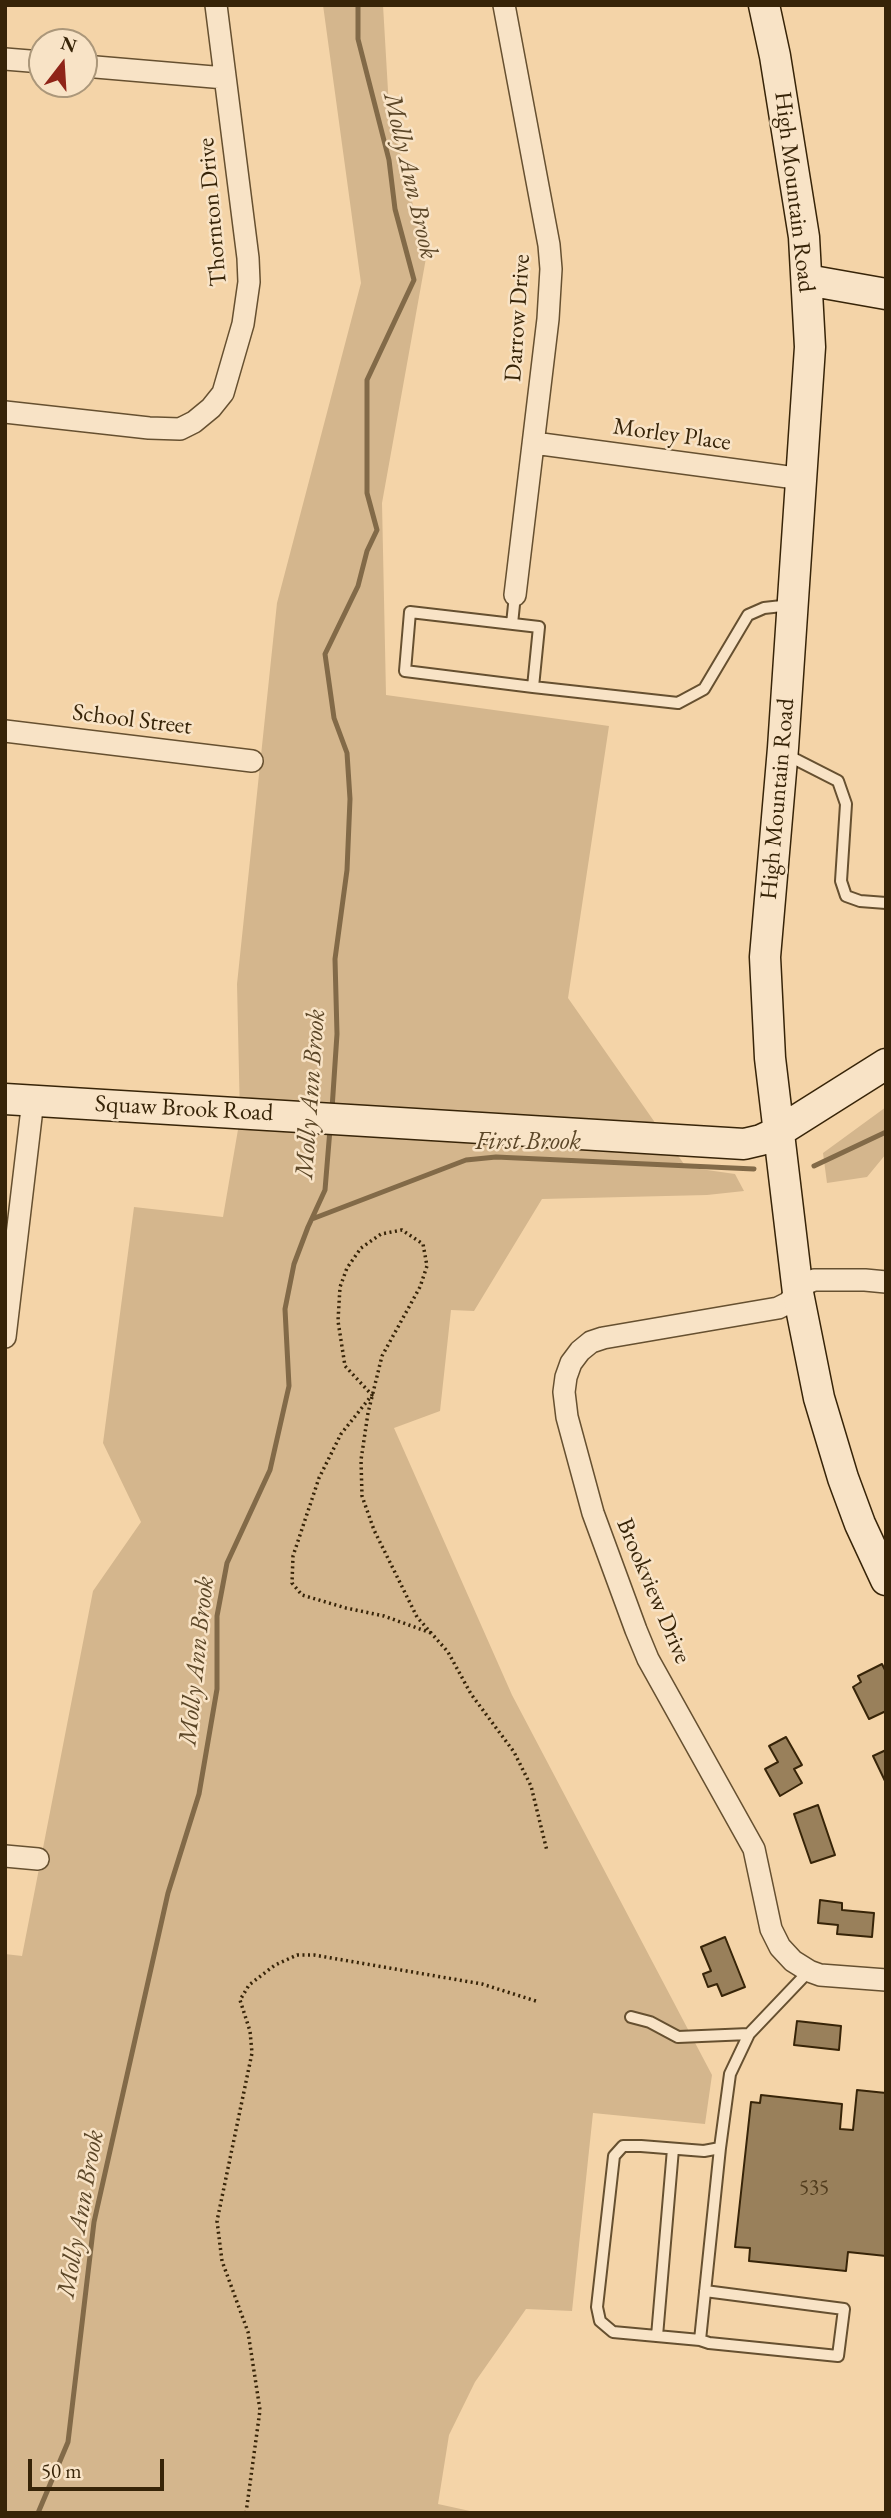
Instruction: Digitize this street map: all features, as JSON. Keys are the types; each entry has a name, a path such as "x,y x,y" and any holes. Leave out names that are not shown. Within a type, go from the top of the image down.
{"street":[{"name":"Thornton Drive","path":"5,412 180,429 211,408 223,393 243,324 248,258 216,5"},
{"name":"Darrow Drive","path":"504,5 549,245 551,269 548,319 515,595"},
{"name":"High Mountain Road","path":"764,5 788,127 804,237 810,347 783,752 765,957 770,1058 798,1293 819,1398 860,1524 886,1580"},
{"path":"5,59 28,61"},
{"path":"98,67 225,78"},
{"path":"807,280 886,294"},
{"name":"Morley Place","path":"534,443 803,479"},
{"name":"School Street","path":"5,732 252,761"},
{"name":"Squaw Brook Road","path":"19,1099 744,1144 778,1132 886,1064"},
{"path":"5,1337 19,1099"},
{"name":"Brookview Drive","path":"809,1971 787,1954 771,1929 754,1849 648,1659 593,1513 567,1417 564,1392 571,1363 591,1342 778,1308 788,1303 805,1284 814,1280 865,1280 886,1283"},
{"path":"5,1856 38,1859"},
{"path":"809,1971 820,1975 886,1980"}],"lane":[{"path":"512,624 515,595"},
{"path":"533,687 539,627 410,612 405,671 533,687 678,703 704,689 748,615 764,608 793,605"},
{"path":"783,752 838,781 846,804 841,881 846,896 860,901 886,903"},
{"path":"700,2340 730,2074 749,2034 809,1971"},
{"path":"631,2017 650,2022 678,2037 749,2034"},
{"path":"705,2291 844,2309 838,2356 613,2332 600,2321 597,2308 614,2156 623,2146 704,2151 720,2148"},
{"path":"657,2336 673,2149"}],"path":[{"path":"372,1395 345,1366 338,1321 341,1287 347,1268 361,1248 381,1234 402,1230 423,1244 427,1266 420,1287 382,1356 361,1460 362,1496 374,1530 417,1617 448,1652 471,1694 514,1752 531,1786 547,1851"},
{"path":"372,1395 341,1434 319,1478 293,1556 292,1583 302,1595 384,1616 431,1633"},
{"path":"246,2513 260,2410 248,2332 222,2261 218,2221 252,2053 250,2031 240,2000 249,1985 275,1965 297,1955 314,1955 482,1984 536,2001"}],"shaded area":[{"path":"323,5 383,5 389,108 426,258 382,503 386,695 609,726 568,998 686,1167 735,1174 744,1191 707,1195 542,1199 474,1311 451,1310 440,1411 394,1428 512,1695 712,2075 705,2124 593,2113 572,2311 526,2309 475,2382 449,2435 438,2504 479,2513 5,2513 5,1954 22,1956 93,1591 141,1522 103,1443 134,1207 223,1217 240,1118 237,984 277,603 361,283"},
{"path":"886,1107 886,1154 867,1177 827,1183 823,1153"}],"building":[{"path":"882,1664 886,1672 886,1711 869,1719 853,1687 861,1682 858,1676"},
{"path":"786,1737 802,1765 794,1769 802,1783 780,1796 765,1769 778,1762 769,1746"},
{"path":"886,1750 886,1783 873,1756"},
{"path":"818,1805 835,1855 811,1863 794,1814"},
{"path":"820,1900 842,1903 842,1910 874,1913 872,1937 837,1934 838,1925 818,1923"},
{"path":"725,1937 745,1987 722,1996 717,1984 708,1987 703,1974 711,1971 701,1947"},
{"path":"797,2021 841,2026 839,2050 794,2045"},
{"path":"857,2090 886,2093 886,2256 848,2252 846,2271 749,2261 750,2248 735,2247 751,2102 760,2103 761,2095 842,2104 840,2129 853,2130"}],"waterway":[{"name":"Molly Ann Brook","path":"332,1109 337,1034 335,959 347,870 350,799 347,753 334,718 325,654 358,586 367,551 377,530 367,493 367,380 414,280 395,209 389,160 358,39 358,5"},
{"name":"Molly Ann Brook","path":"38,2513 68,2442 94,2222 168,1893 199,1794 217,1689 217,1616 227,1563 270,1470 289,1386 285,1309 294,1264 325,1190 330,1129"},
{"name":"First Brook","path":"814,1166 886,1132"},
{"name":"First Brook","path":"312,1219 466,1160 496,1157 754,1169"}]}
